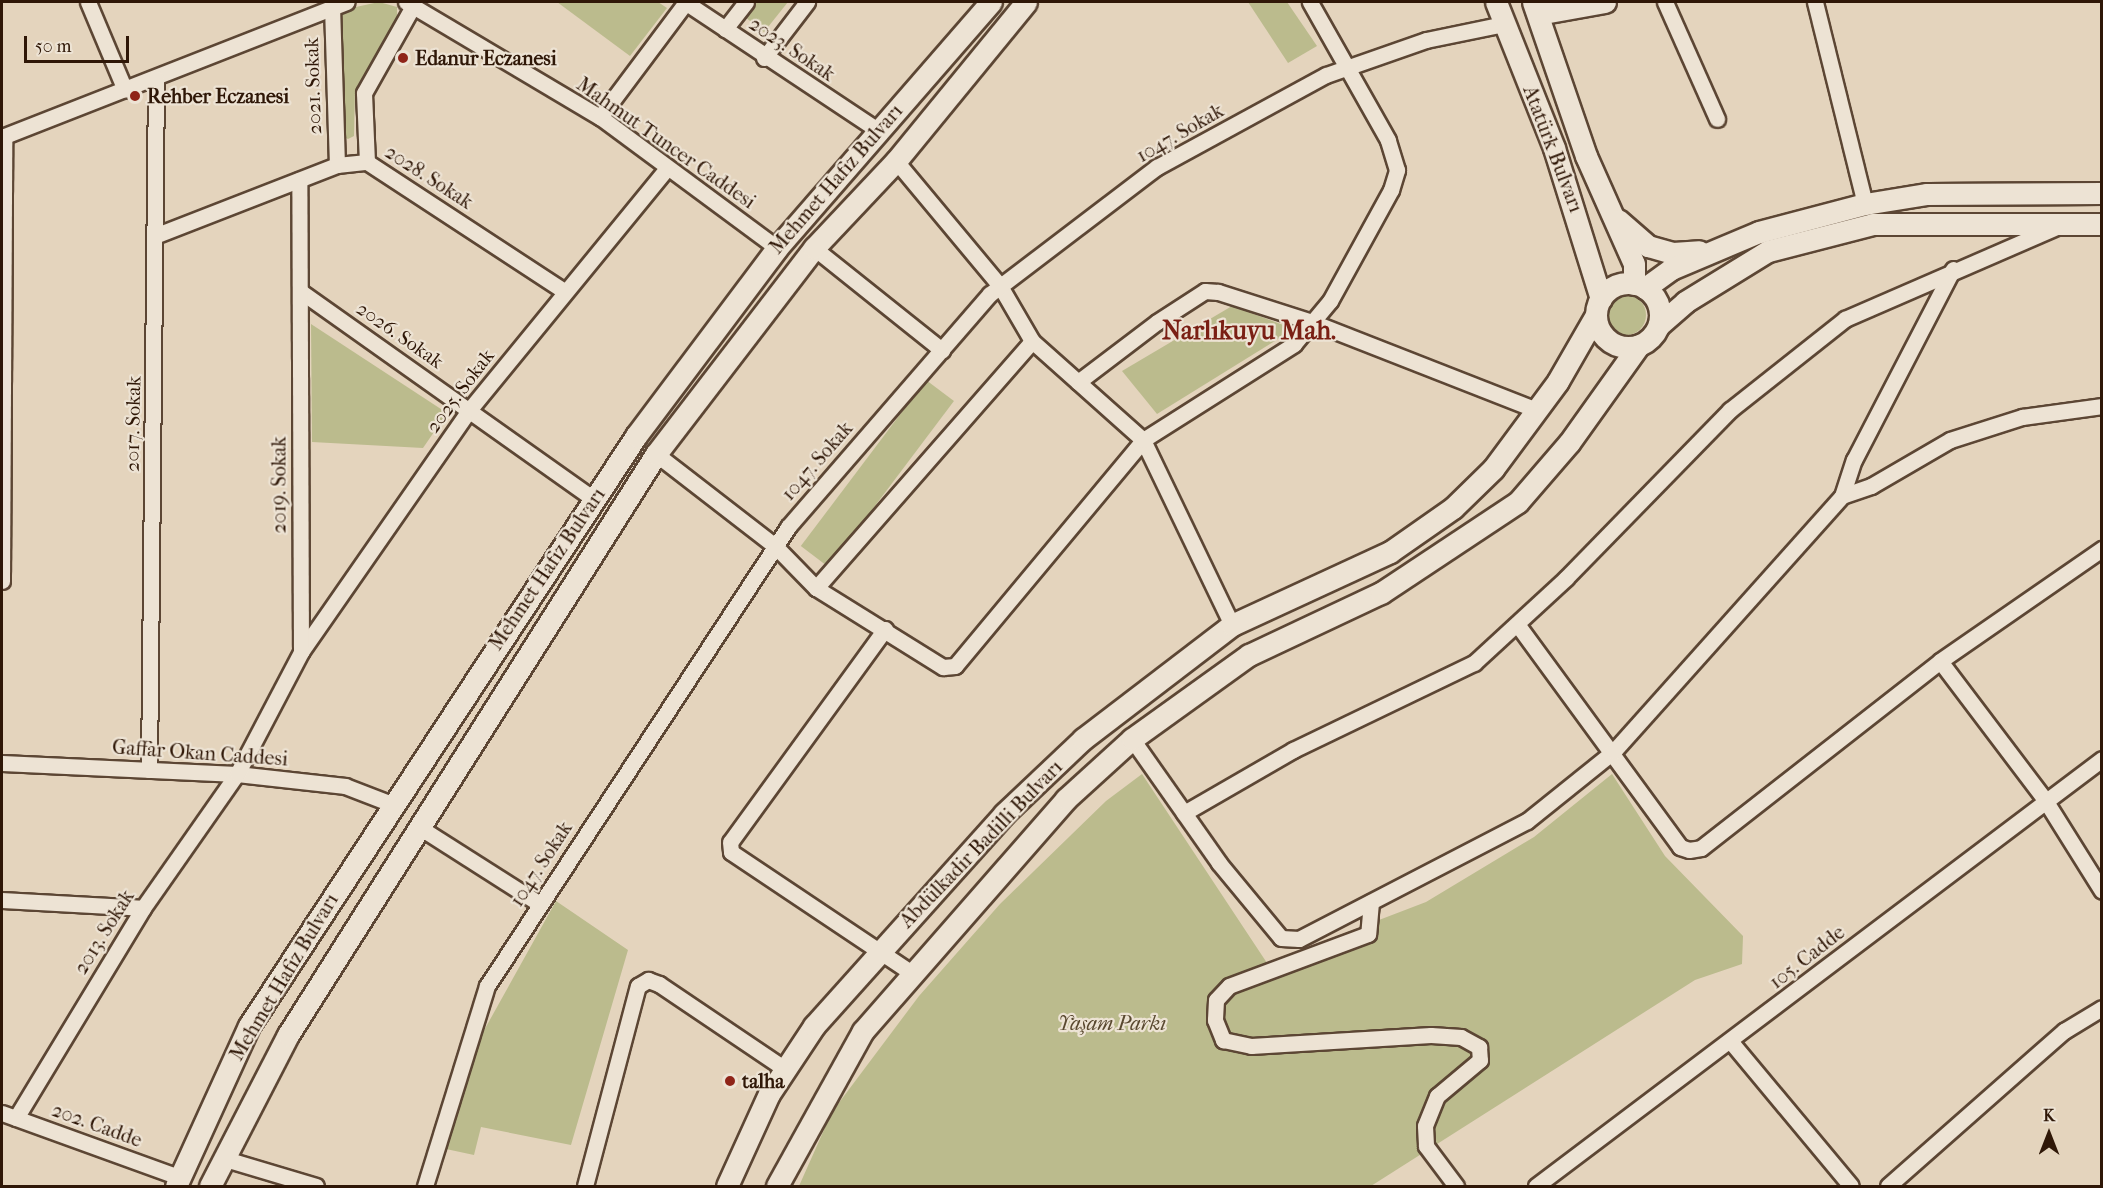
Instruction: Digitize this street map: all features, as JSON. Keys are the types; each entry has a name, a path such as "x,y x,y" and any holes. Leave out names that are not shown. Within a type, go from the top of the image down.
{"main road":[{"name":"Mehmet Hafız Bulvarı","path":"178,1182 249,1026 392,804 594,499 777,248 991,2"},
{"name":"Mehmet Hafız Bulvarı","path":"210,1186 222,1158 288,1035 656,454 813,248 896,161 1026,2"},
{"name":"Atatürk Bulvarı","path":"1496,2 1554,148 1598,307"},
{"path":"1535,8 1605,2"},
{"name":"Atatürk Bulvarı","path":"1535,8 1586,156 1634,264 1640,286"},
{"path":"2102,193 1928,194 1865,204 1759,232 1671,269 1640,286 1619,285 1598,307 1610,341 1639,345 1685,302 1768,251 1873,224 2071,222 2102,224"},
{"path":"1612,215 1648,246 1673,253 1721,249"},
{"path":"1640,286 1659,308 1659,325"},
{"name":"Abdülkadir Badilli Bulvarı","path":"727,1186 739,1152 785,1069 814,1026 880,948 1004,813 1083,739 1232,625 1408,540 1493,469 1537,410 1598,307"},
{"name":"Abdülkadir Badilli Bulvarı","path":"777,1186 863,1031 1066,799 1132,739 1249,655 1380,594 1518,502 1569,443 1639,345"}],"street":[{"path":"88,2 125,90"},
{"path":"600,117 685,2"},
{"name":"2023. Sokak","path":"685,2 764,58 878,130"},
{"path":"725,29 746,2"},
{"path":"764,58 807,2"},
{"path":"656,454 775,546 816,588 885,629 943,668 955,666 1143,440 1294,344 1312,322 1392,190 1396,170 1388,140 1310,2"},
{"path":"1665,2 1717,119"},
{"path":"1815,2 1865,204"},
{"path":"2,580 3,137 339,4"},
{"name":"2021. Sokak","path":"337,165 339,4"},
{"path":"367,162 364,93 409,4"},
{"name":"Mahmut Tuncer Caddesi","path":"409,4 600,117 777,248"},
{"name":"1047. Sokak","path":"424,1186 487,986 775,546 942,350 1000,286 1156,167 1326,75 1426,40 1504,24"},
{"name":"2017. Sokak","path":"149,770 157,235 156,78"},
{"path":"896,161 1000,286 1032,341 1143,440 1232,625"},
{"name":"2028. Sokak","path":"157,235 337,165 367,162 564,291"},
{"name":"2025. Sokak","path":"301,652 470,409 564,291 667,168"},
{"name":"2019. Sokak","path":"237,774 301,652 299,180"},
{"path":"1184,813 1303,745 1474,663 1730,410 1845,319 1953,269 2071,222"},
{"path":"813,248 942,350"},
{"path":"1132,739 1184,813 1281,938 1299,939 1527,821 1614,751 1842,496 1854,460 1953,269"},
{"name":"2026. Sokak","path":"300,291 470,409 594,499"},
{"path":"1078,382 1205,291 1312,322 1537,410"},
{"path":"816,588 1032,341"},
{"path":"1842,496 1871,486 1950,440 2022,417 2102,406"},
{"path":"1516,624 1614,751 1680,847 1701,848 1940,661 2102,549"},
{"path":"885,629 730,842 732,852 880,948 912,973"},
{"path":"1940,661 2045,800 2102,891"},
{"name":"105. Cadde","path":"1536,1186 1731,1042 2045,800 2102,759"},
{"name":"Gaffar Okan Caddesi","path":"2,763 237,774 345,786 392,804"},
{"name":"2013. Sokak","path":"16,1118 142,908 237,774"},
{"path":"419,827 540,904"},
{"path":"2,900 142,908"},
{"path":"1371,902 1368,934 1229,986 1216,1000 1215,1020 1223,1040 1251,1046 1431,1035 1461,1036 1479,1047 1480,1060 1437,1096 1425,1126 1426,1146 1456,1186"},
{"path":"585,1186 638,986 648,980 659,984 785,1069"},
{"path":"1888,1186 2064,1031 2102,1008"},
{"path":"1731,1042 1851,1186"},
{"name":"202. Cadde","path":"2,1113 178,1182"},
{"path":"222,1158 316,1186"}],"green space":[{"path":"379,2 397,7 397,19 355,91 354,136 348,139 344,137 342,10"},
{"path":"557,2 658,2 667,8 630,56"},
{"path":"757,2 788,2 764,32 745,17"},
{"path":"1248,2 1287,2 1317,46 1288,63"},
{"path":"1626,295 1640,301 1646,315 1640,329 1626,335 1612,329 1606,315 1612,301"},
{"path":"1232,306 1294,329 1157,414 1122,371"},
{"path":"311,324 447,413 423,448 312,442"},
{"path":"926,380 954,401 829,567 801,546"},
{"name":"Yaşam Parkı","path":"1142,774 1267,963 1426,902 1534,837 1612,774 1665,856 1743,936 1742,964 1695,980 1371,1186 799,1186 832,1112 919,996 1000,904 1106,801"},
{"path":"556,901 628,950 571,1145 481,1127 474,1155 446,1149 482,1034"}],"place":[{"name":"Edanur Eczanesi","path":"403,58"},
{"name":"Rehber Eczanesi","path":"135,96"},
{"name":"talha","path":"730,1081"}],"district":[{"name":"Narlıkuyu Mah.","path":"1249,331"}]}
